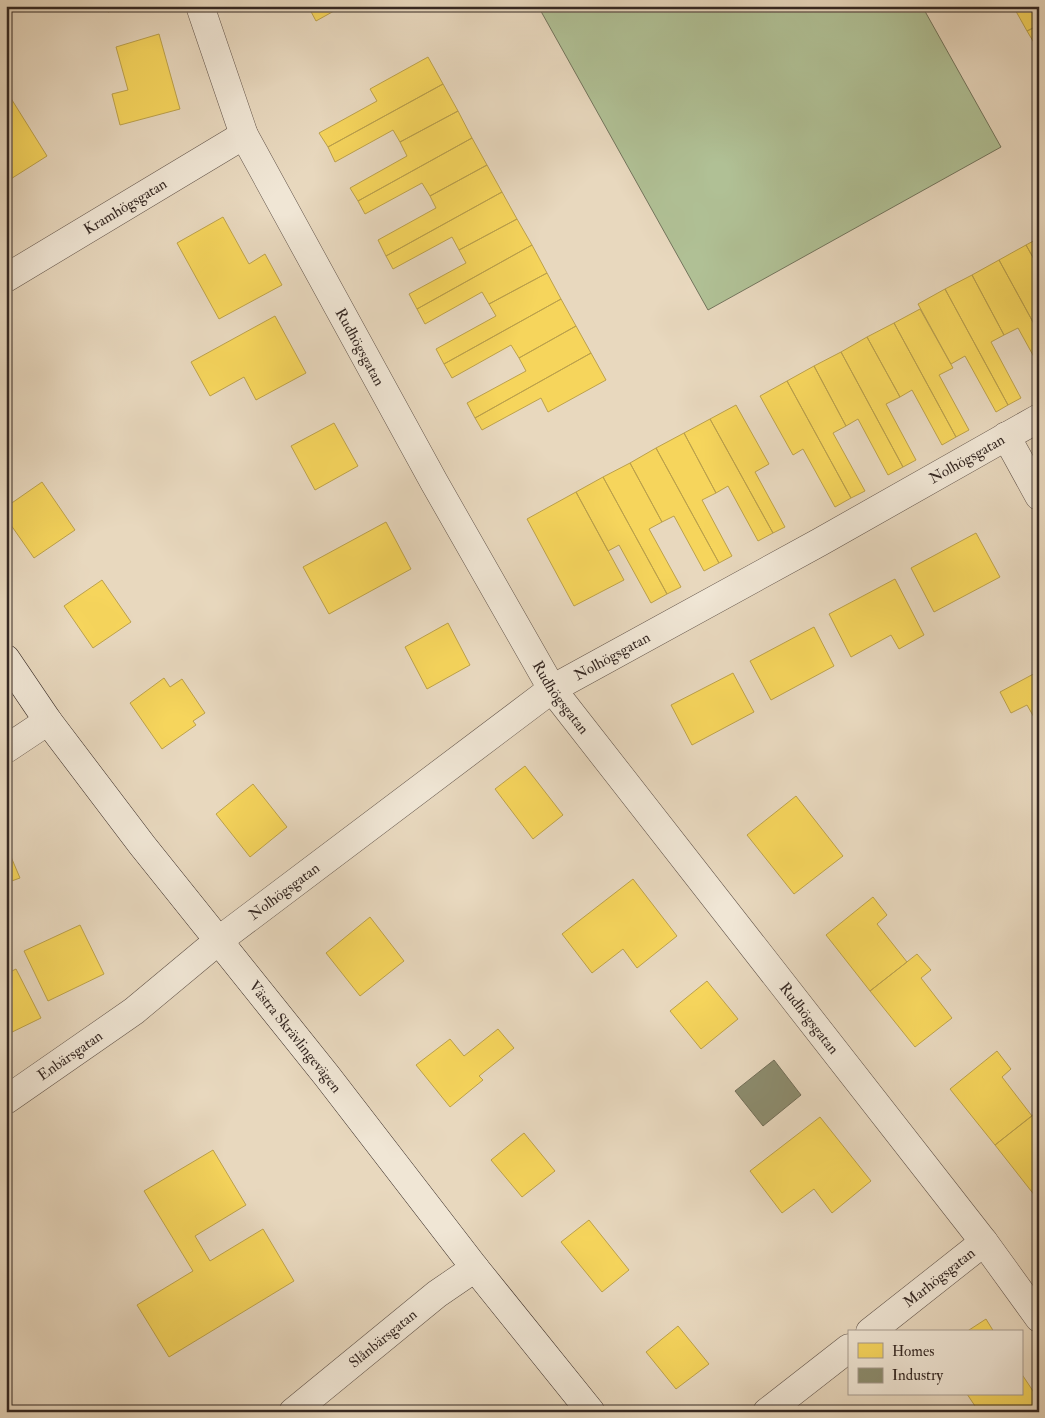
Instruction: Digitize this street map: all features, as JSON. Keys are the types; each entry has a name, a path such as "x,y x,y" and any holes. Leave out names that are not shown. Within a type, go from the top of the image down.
{"street":[{"name":"Rudhögsgatan","path":"200,6 244,135 434,482 552,689 984,1242 1039,1318"},
{"name":"Kramhögsgatan","path":"6,278 244,135"},
{"name":"Nolhögsgatan","path":"134,1011 218,941 552,689 820,542 1039,418"},
{"path":"1006,436 1039,496"},
{"name":"Västra Skrävlingevägen","path":"6,659 48,721 218,941 327,1076 475,1268 591,1412"},
{"path":"6,750 48,721"},
{"name":"Enbärsgatan","path":"6,1100 134,1011"},
{"name":"Marhögsgatan","path":"873,1330 984,1242"},
{"name":"Slånbärsgatan","path":"292,1412 429,1300 475,1268"},
{"path":"767,1412 848,1349"}],"green space":[{"path":"538,6 922,6 1001,147 708,310"}],"building: Homes":[{"path":"106,6 126,6 108,12"},
{"path":"308,6 343,6 316,21"},
{"path":"1013,6 1039,6 1039,25 1027,31"},
{"path":"1039,25 1039,51 1027,31"},
{"path":"159,34 180,109 120,125 112,94 128,90 116,47"},
{"path":"428,57 443,84 328,147 319,133 377,101 370,89"},
{"path":"443,84 458,111 400,142 393,130 335,162 328,147"},
{"path":"6,93 47,156 6,182"},
{"path":"458,111 472,138 358,201 350,188 407,156 400,142"},
{"path":"472,138 487,165 430,196 422,183 365,214 358,201"},
{"path":"487,165 502,192 386,256 378,240 436,208 430,196"},
{"path":"502,192 517,219 459,250 452,237 393,269 386,256"},
{"path":"223,217 249,264 265,254 282,285 219,319 177,243"},
{"path":"517,219 532,245 417,309 409,294 466,263 459,250"},
{"path":"1039,238 1039,268 1026,245"},
{"path":"532,245 547,273 489,304 482,292 425,324 417,309"},
{"path":"1026,245 1039,268 1039,333 999,260"},
{"path":"999,260 1039,333 1039,366 1018,328 1004,335 972,275"},
{"path":"547,273 561,299 444,364 436,349 496,316 489,304"},
{"path":"972,275 1004,335 991,342 1021,398 1008,405 945,289"},
{"path":"945,289 1008,405 996,412 965,356 951,364 918,304"},
{"path":"561,299 576,326 519,358 511,345 452,378 444,364"},
{"path":"920,309 953,368 939,375 969,430 956,437 894,323"},
{"path":"275,316 306,373 256,400 244,377 210,396 191,362"},
{"path":"894,323 956,437 942,445 912,390 900,397 867,337"},
{"path":"576,326 591,353 475,418 467,403 526,371 519,358"},
{"path":"867,337 900,397 886,404 916,460 903,467 841,352"},
{"path":"841,352 903,467 888,475 858,419 846,426 814,366"},
{"path":"591,353 606,380 548,412 541,398 482,430 475,418"},
{"path":"814,366 846,426 833,433 865,491 851,498 787,381"},
{"path":"787,381 851,498 835,507 803,449 793,455 760,396"},
{"path":"736,405 769,464 755,472 785,527 773,533 710,419"},
{"path":"710,419 773,533 758,541 728,486 716,493 684,433"},
{"path":"334,423 358,466 315,490 291,446"},
{"path":"684,433 716,493 702,500 732,556 719,563 656,448"},
{"path":"656,448 719,563 704,571 674,516 662,522 630,463"},
{"path":"630,463 662,522 649,529 681,587 667,594 603,477"},
{"path":"603,477 667,594 651,603 619,545 608,551 576,492"},
{"path":"42,482 75,530 34,558 6,518 6,507"},
{"path":"576,492 624,580 574,606 527,519"},
{"path":"386,522 411,569 329,614 303,567"},
{"path":"976,533 1000,577 934,612 911,568"},
{"path":"895,579 924,635 899,649 891,635 851,657 829,614"},
{"path":"102,580 131,622 93,648 64,606"},
{"path":"448,623 470,665 427,689 405,647"},
{"path":"814,627 834,666 771,700 750,661"},
{"path":"1039,671 1039,726 1027,705 1011,713 1000,692"},
{"path":"733,673 754,712 692,745 671,705"},
{"path":"164,678 170,687 182,679 205,713 193,721 196,725 162,749 130,703"},
{"path":"525,766 563,815 533,839 495,789"},
{"path":"253,784 287,827 250,857 216,814"},
{"path":"796,796 843,856 794,894 747,835"},
{"path":"6,845 20,878 6,883"},
{"path":"633,879 677,936 637,968 623,949 592,973 562,934"},
{"path":"873,897 887,915 877,924 907,962 870,991 826,935"},
{"path":"370,917 404,961 360,996 326,953"},
{"path":"80,925 104,974 48,1001 24,951"},
{"path":"917,954 931,970 921,978 952,1018 915,1047 870,991"},
{"path":"16,969 41,1018 6,1035 6,974"},
{"path":"707,981 738,1019 701,1049 670,1011"},
{"path":"498,1029 514,1048 479,1076 483,1080 450,1107 416,1065 450,1039 464,1056"},
{"path":"997,1051 1011,1069 1002,1077 1032,1116 995,1145 950,1089"},
{"path":"1039,1110 1039,1201 995,1145"},
{"path":"820,1117 871,1181 832,1213 814,1189 782,1213 750,1171"},
{"path":"524,1133 555,1171 522,1197 491,1160"},
{"path":"213,1150 246,1205 195,1236 210,1261 263,1229 294,1281 169,1357 137,1305 193,1271 144,1191"},
{"path":"589,1220 629,1270 602,1292 561,1242"},
{"path":"986,1319 993,1330 969,1330"},
{"path":"678,1326 709,1364 676,1389 646,1352"},
{"path":"1022,1374 1039,1400 1039,1410 1037,1412 979,1412 968,1396 1022,1396"}],"building: Industry":[{"path":"774,1060 801,1095 763,1126 735,1091"}]}
